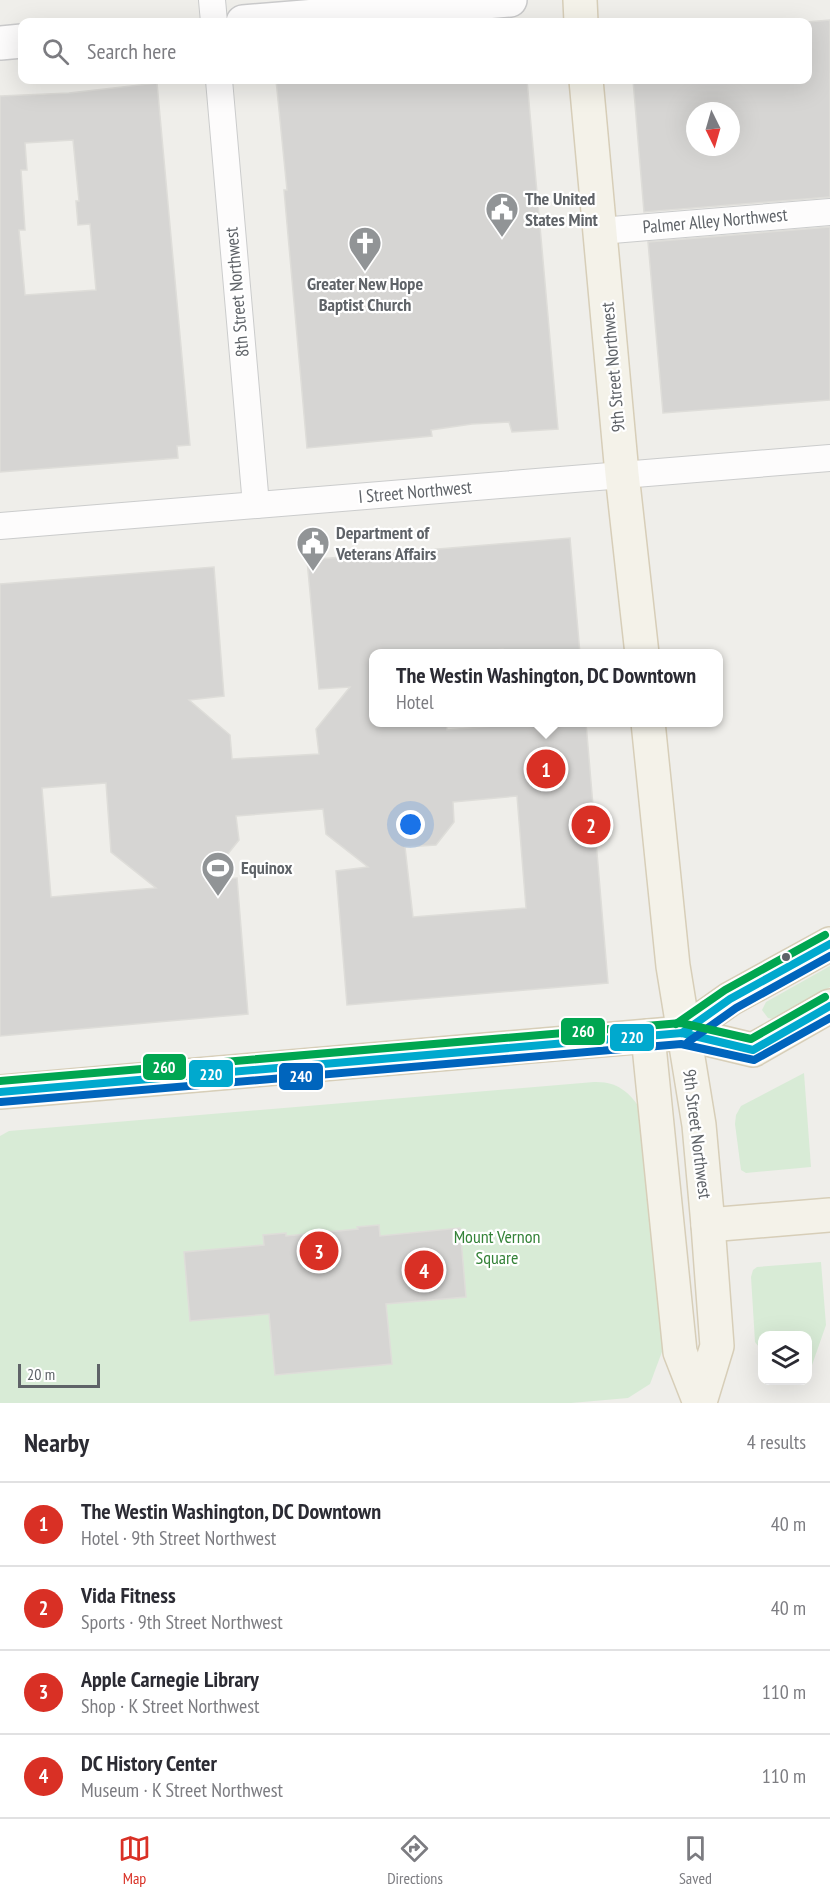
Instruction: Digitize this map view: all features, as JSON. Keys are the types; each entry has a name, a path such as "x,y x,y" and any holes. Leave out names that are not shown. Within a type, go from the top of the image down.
{"main road":[{"path":"292,18 510,0"},
{"path":"580,0 581,18"},
{"path":"0,43 18,41"},
{"name":"9th Street Northwest","path":"586,84 622,474 641,649"},
{"name":"9th Street Northwest","path":"648,727 673,966 682,1033 699,1125 708,1225 717,1346 700,1402"},
{"path":"682,1033 730,999 830,944"},
{"path":"0,1092 682,1033 753,1050 830,1006"},
{"name":"9th Street Northwest","path":"648,1036 680,1352 700,1402"},
{"path":"708,1225 830,1215"}],"street":[{"path":"212,0 214,18"},
{"name":"8th Street Northwest","path":"219,84 256,505"},
{"name":"Palmer Alley Northwest","path":"600,231 830,212"},
{"name":"I Street Northwest","path":"0,526 830,458"}],"green space":[{"path":"830,966 830,987 773,1019 768,1018 762,1010 766,1002"},
{"path":"804,1073 811,1167 746,1173 741,1170 735,1124 736,1115 741,1106"},
{"name":"Mount Vernon Square","path":"603,1082 624,1090 643,1115 666,1341 650,1384 628,1398 571,1403 0,1403 0,1136 9,1131"},
{"path":"821,1262 826,1325 812,1365 812,1331 758,1331 758,1346 755,1342 751,1277 753,1270 757,1267"}],"building":[{"path":"830,20 830,197 644,212 633,84 812,84 812,22"},
{"path":"157,84 190,445 177,446 178,458 0,472 0,96 69,93","holes":["73,140 79,201 76,201 78,225 90,224 96,290 25,295 19,230 25,230 21,170 27,170 25,143"]},
{"path":"276,84 527,84 558,429 512,432 509,422 472,424 431,430 432,436 307,448 284,190 287,190"},
{"path":"830,227 830,400 663,413 648,242"},
{"path":"570,538 580,649 369,649 369,727 447,727 447,730 483,727 586,727 608,983 347,1005 336,871 368,867 326,834 323,809 236,816 239,840 206,881 237,878 248,1014 0,1036 0,584 214,567 224,696 189,700 230,735 232,759 319,754 316,729 350,687 319,689 307,560","holes":["106,783 111,852 156,888 51,897 42,788","517,796 526,908 413,917 405,847 436,845 454,822 453,802"]},
{"path":"379,1225 380,1236 460,1228 466,1297 386,1304 392,1364 275,1375 269,1314 190,1321 184,1252 264,1245 263,1235 286,1233 286,1236"}],"transit line":[{"name":"260","path":"676,1024 725,990 825,935"},
{"name":"220","path":"682,1033 730,999 830,944"},
{"name":"240","path":"688,1042 736,1008 830,956"},
{"name":"260","path":"0,1081 681,1023 751,1039 825,997"},
{"name":"220","path":"0,1092 682,1033 753,1050 830,1006"},
{"name":"240","path":"1,1102 681,1044 754,1060 830,1018"}],"place":[{"name":"The United States Mint","path":"502,238"},
{"name":"Greater New Hope Baptist Church","path":"365,272"},
{"name":"Department of Veterans Affairs","path":"313,572"},
{"name":"The Westin Washington, DC Downtown","path":"546,769"},
{"name":"Vida Fitness","path":"591,825"},
{"name":"Equinox","path":"218,897"},
{"name":"Apple Carnegie Library","path":"319,1251"},
{"name":"DC History Center","path":"424,1270"}]}
